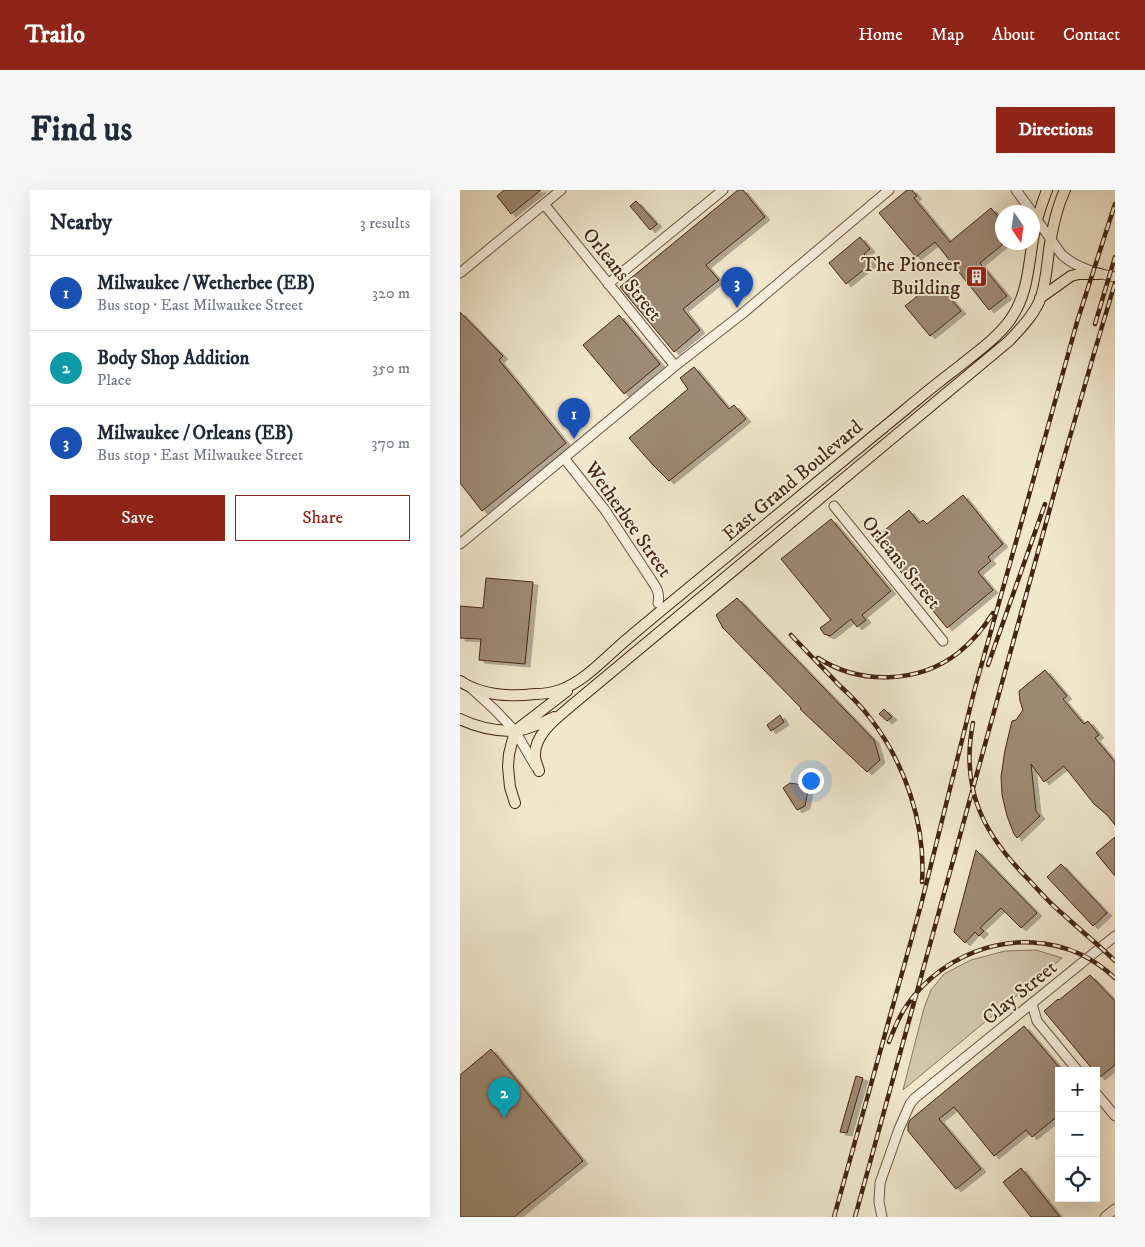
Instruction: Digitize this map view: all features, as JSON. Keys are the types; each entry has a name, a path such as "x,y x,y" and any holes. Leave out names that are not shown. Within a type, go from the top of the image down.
{"main road":[{"name":"East Grand Boulevard","path":"1039,205 1047,190"},
{"name":"East Grand Boulevard","path":"572,705 1009,341 1030,318 1040,298 1056,214 1065,190"},
{"name":"East Grand Boulevard","path":"460,681 469,687 493,694 515,696 551,693 580,681 625,641 785,508 990,341 1009,321 1019,305 1028,274 1031,250"},
{"path":"1040,298 1070,276 1100,274"},
{"path":"999,332 1009,341"},
{"path":"925,393 934,404"},
{"path":"515,803 510,787 508,767 509,754 515,732 580,681"},
{"path":"460,719 484,728 515,732 554,717 572,705"},
{"path":"539,771 535,756 539,739 544,731 572,705"}],"street":[{"path":"460,273 561,190"},
{"path":"608,284 723,190"},
{"path":"460,544 675,366 742,314 889,190"},
{"path":"1016,190 1027,205"},
{"name":"Orleans Street","path":"544,204 675,366"},
{"path":"1040,223 1062,255 1068,260 1100,274 1115,277"},
{"name":"Wetherbee Street","path":"564,458 605,510 658,590 658,603"},
{"name":"Orleans Street","path":"834,506 944,641"},
{"path":"469,687 495,710 515,732 539,771"},
{"name":"Clay Street","path":"882,1217 879,1202 880,1183 907,1109 914,1098 1115,936"},
{"path":"1032,1004 1038,1021 1075,1067"},
{"path":"1100,1098 1115,1116"},
{"path":"1105,1217 1115,1209"}],"shaded area":[{"path":"1036,950 1062,958 903,1090 924,1008 931,990 944,974 971,960 1005,951"}],"building":[{"path":"504,190 541,190 511,214 497,196"},
{"path":"738,190 743,190 765,217 706,265 719,280 683,309 700,330 674,352 620,287"},
{"path":"907,190 912,190 917,196 914,198 950,242 991,208 995,213 996,250 980,263 1007,296 989,310 935,242 916,257 879,213"},
{"path":"636,201 657,224 650,230 630,206"},
{"path":"860,237 870,249 864,254 872,263 846,284 829,263"},
{"path":"936,281 961,311 930,336 905,306"},
{"path":"460,312 503,356 499,360 566,443 482,511 460,483"},
{"path":"619,315 660,364 624,394 583,345"},
{"path":"694,367 729,409 734,405 746,419 669,481 629,438 688,389 680,378"},
{"path":"963,495 1003,544 988,557 991,561 978,572 993,590 947,628 874,539 909,510 919,523 923,520 927,524"},
{"path":"831,519 891,591 862,615 866,620 857,627 851,619 830,636 824,634 820,628 831,620 781,559"},
{"path":"486,578 533,582 525,664 479,660 481,639 460,638 460,606 483,608"},
{"path":"737,598 874,740 880,760 867,772 800,709 723,628 716,615"},
{"path":"1045,670 1067,696 1063,699 1084,724 1088,721 1099,735 1095,738 1115,762 1115,825 1094,804 1064,766 1044,782 1031,764 1036,811 1040,816 1017,838 1007,816 1002,795 1001,777 1005,750 1012,721 1016,720 1023,710 1019,691"},
{"path":"884,709 892,717 887,721 879,714"},
{"path":"780,715 784,722 771,731 767,725"},
{"path":"790,783 809,786 805,806 797,810 783,788"},
{"path":"1115,837 1115,876 1096,853"},
{"path":"976,850 1037,913 1021,928 1001,908 980,928 984,931 979,936 975,932 965,943 954,932"},
{"path":"1061,864 1107,913 1093,926 1047,877"},
{"path":"1090,975 1115,1001 1115,1065 1100,1077 1100,1067 1091,1067 1044,1011"},
{"path":"1024,1026 1059,1067 1055,1067 1055,1118 1032,1137 1026,1130 994,1156 954,1107 939,1119 981,1169 956,1189 908,1131 910,1120"},
{"path":"491,1049 583,1161 514,1217 460,1217 460,1075"},
{"path":"856,1076 863,1078 847,1133 840,1132"},
{"path":"1021,1168 1060,1217 1031,1217 1003,1182"}],"railway":[{"path":"834,1217 921,905 975,688 1077,322 1115,204"},
{"path":"1095,324 1115,257"},
{"path":"855,1217 1063,461 1115,283"},
{"path":"988,665 1045,504"},
{"path":"818,658 834,667 870,676 889,677 925,671 958,653 977,635 993,613"},
{"path":"791,635 863,709 893,755 903,775 917,817 922,860 922,882"},
{"path":"973,723 970,769 973,790 988,828 1013,863 1046,898 1115,961"},
{"path":"889,1042 904,1009 923,986 941,970 962,957 985,948 1008,943 1033,942 1057,946 1080,954 1115,978"}],"place":[{"name":"The Pioneer Building","path":"976,276"},
{"name":"Milwaukee / Orleans (EB)","path":"737,308"},
{"name":"Milwaukee / Wetherbee (EB)","path":"574,439"},
{"name":"Body Shop Addition","path":"504,1118"}]}
